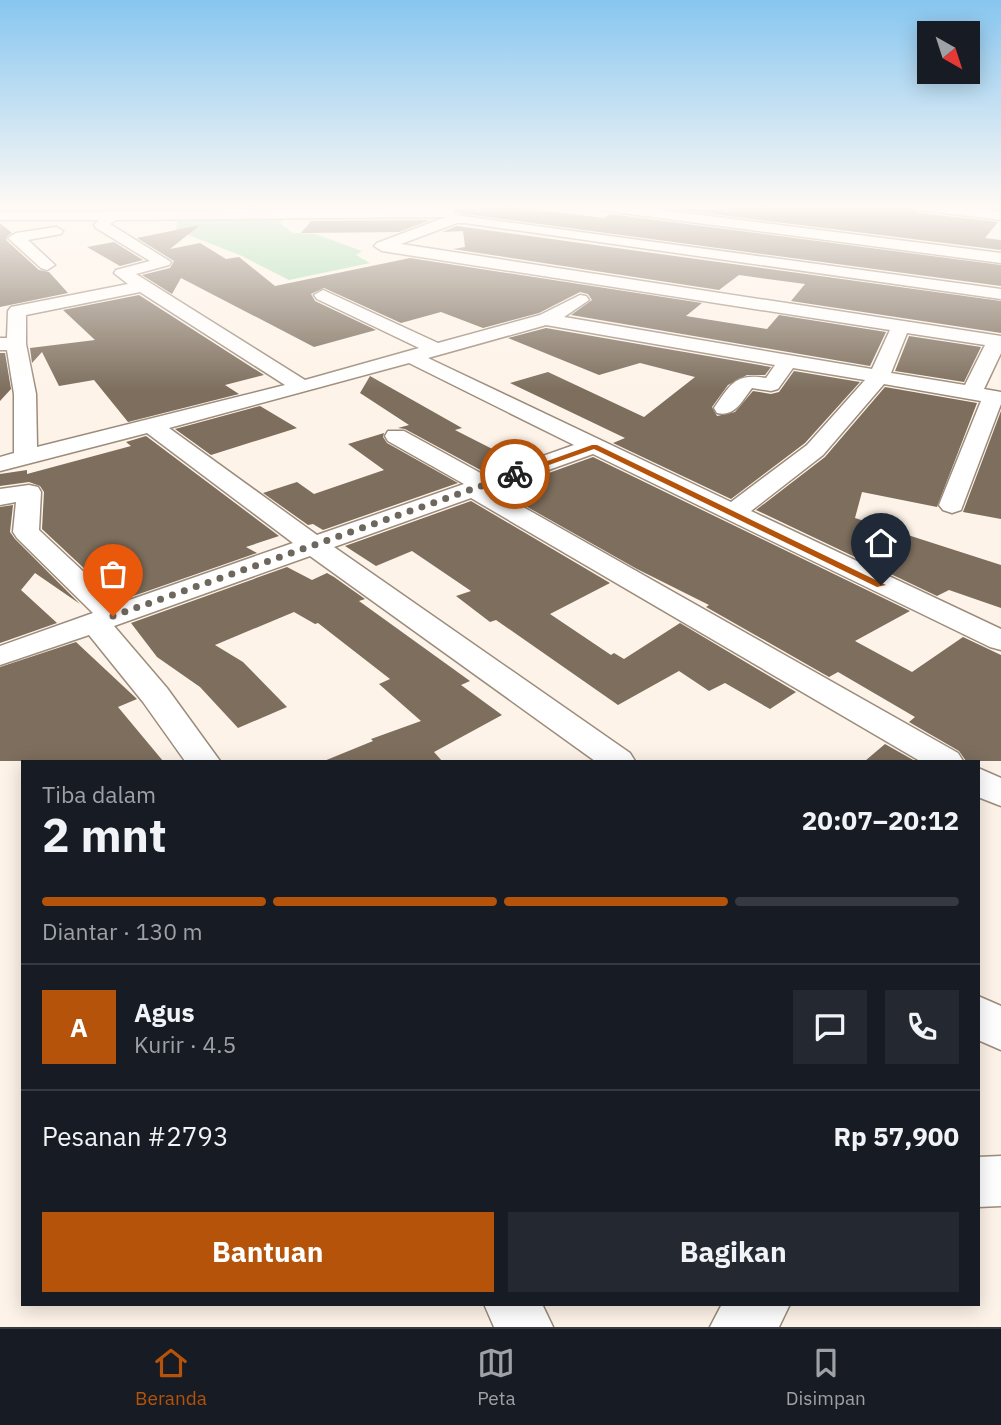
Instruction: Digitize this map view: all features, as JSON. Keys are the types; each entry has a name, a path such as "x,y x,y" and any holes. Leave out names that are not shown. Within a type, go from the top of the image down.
{"street":[{"path":"139,268 122,272 302,387"},
{"path":"525,268 999,341 989,396 952,505"},
{"path":"815,268 1001,294"},
{"path":"513,286 551,272"},
{"path":"0,299 18,311 144,286"},
{"path":"323,295 437,350"},
{"path":"0,464 411,358 546,319 580,300"},
{"path":"18,311 8,344 24,383 26,456"},
{"path":"546,319 989,396"},
{"path":"733,513 815,450 879,377 901,326"},
{"path":"411,358 1001,641"},
{"path":"725,408 747,381 771,385 788,361"},
{"path":"0,383 24,383"},
{"path":"149,424 313,545 617,760"},
{"path":"396,436 478,487 944,760"},
{"path":"0,656 594,446"},
{"path":"0,496 29,492 26,532 104,619 202,760"},
{"path":"980,781 1001,794"},
{"path":"980,1016 1001,1031"},
{"path":"980,1182 1001,1181"},
{"path":"513,1306 524,1327"},
{"path":"739,1327 760,1306"}],"green space":[{"path":"265,268 347,268 289,280"}],"building":[{"path":"0,268 37,268 49,272 68,293 0,307"},
{"path":"170,268 253,268 275,286 362,268 474,268 702,303 686,316 767,329 779,315 886,332 870,366 571,315 592,300 588,294 580,292 539,313 483,328 441,312 401,323 324,288 311,294 315,301 376,330 314,347 181,278 172,294 142,275"},
{"path":"576,268 761,268 1001,301 1001,333 791,301 805,284 739,275 719,290"},
{"path":"866,268 1001,268 1001,286"},
{"path":"139,295 264,375 225,385 239,394 128,422 94,380 59,386 42,352 32,363 30,348 95,340 63,310"},
{"path":"546,328 771,367 765,375 747,375 728,385 712,407 717,416 735,412 753,391 771,394 779,392 794,371 860,382 805,443 731,499 613,443 625,438 510,383 548,372 644,417 695,377 640,363 599,375 508,338"},
{"path":"909,336 981,347 964,382 895,371"},
{"path":"0,353 5,353 11,389 0,401"},
{"path":"370,376 462,428 455,430 518,462 486,473 405,429 398,428 409,425 360,393"},
{"path":"885,387 977,403 937,507 862,492 855,518 1001,565 1001,608 949,590 937,596 756,510 825,457"},
{"path":"260,406 297,428 211,455 175,429"},
{"path":"1001,411 1001,519 963,512"},
{"path":"384,433 383,437 387,443 458,483 323,530 313,524 308,525 263,493 297,482 314,494 384,470 348,444"},
{"path":"146,436 279,536 246,547 257,553 119,601 42,529 44,492 40,486 29,482 0,486 0,474 27,470 27,474 131,446 126,442"},
{"path":"593,457 910,611 855,641 912,672 963,637 1001,655 1001,761 965,760 959,751 909,722 915,717 838,672 829,677 706,607 709,605 637,569 499,491"},
{"path":"471,501 610,583 550,614 611,655 614,653 624,659 680,623 796,692 770,709 725,683 709,691 679,671 618,705 496,620 490,622 456,596 471,591 412,551 376,566 345,546"},
{"path":"13,505 10,532 80,604 35,573 21,590 57,623 0,643 0,507"},
{"path":"287,567 312,580 327,573 365,599 359,601 470,681 461,685 502,715 434,752 441,760 326,760 373,741 371,739 421,721 379,684 390,679 318,623 315,624 294,612 215,645 243,662 287,707 238,728 200,687 157,657 131,623"},
{"path":"76,642 137,699 118,707 162,760 0,761 0,667"},
{"path":"885,744 913,760 866,760"}],"way so far":[{"path":"113,616 515,474"}],"route":[{"path":"515,474 594,446 881,585"}]}
